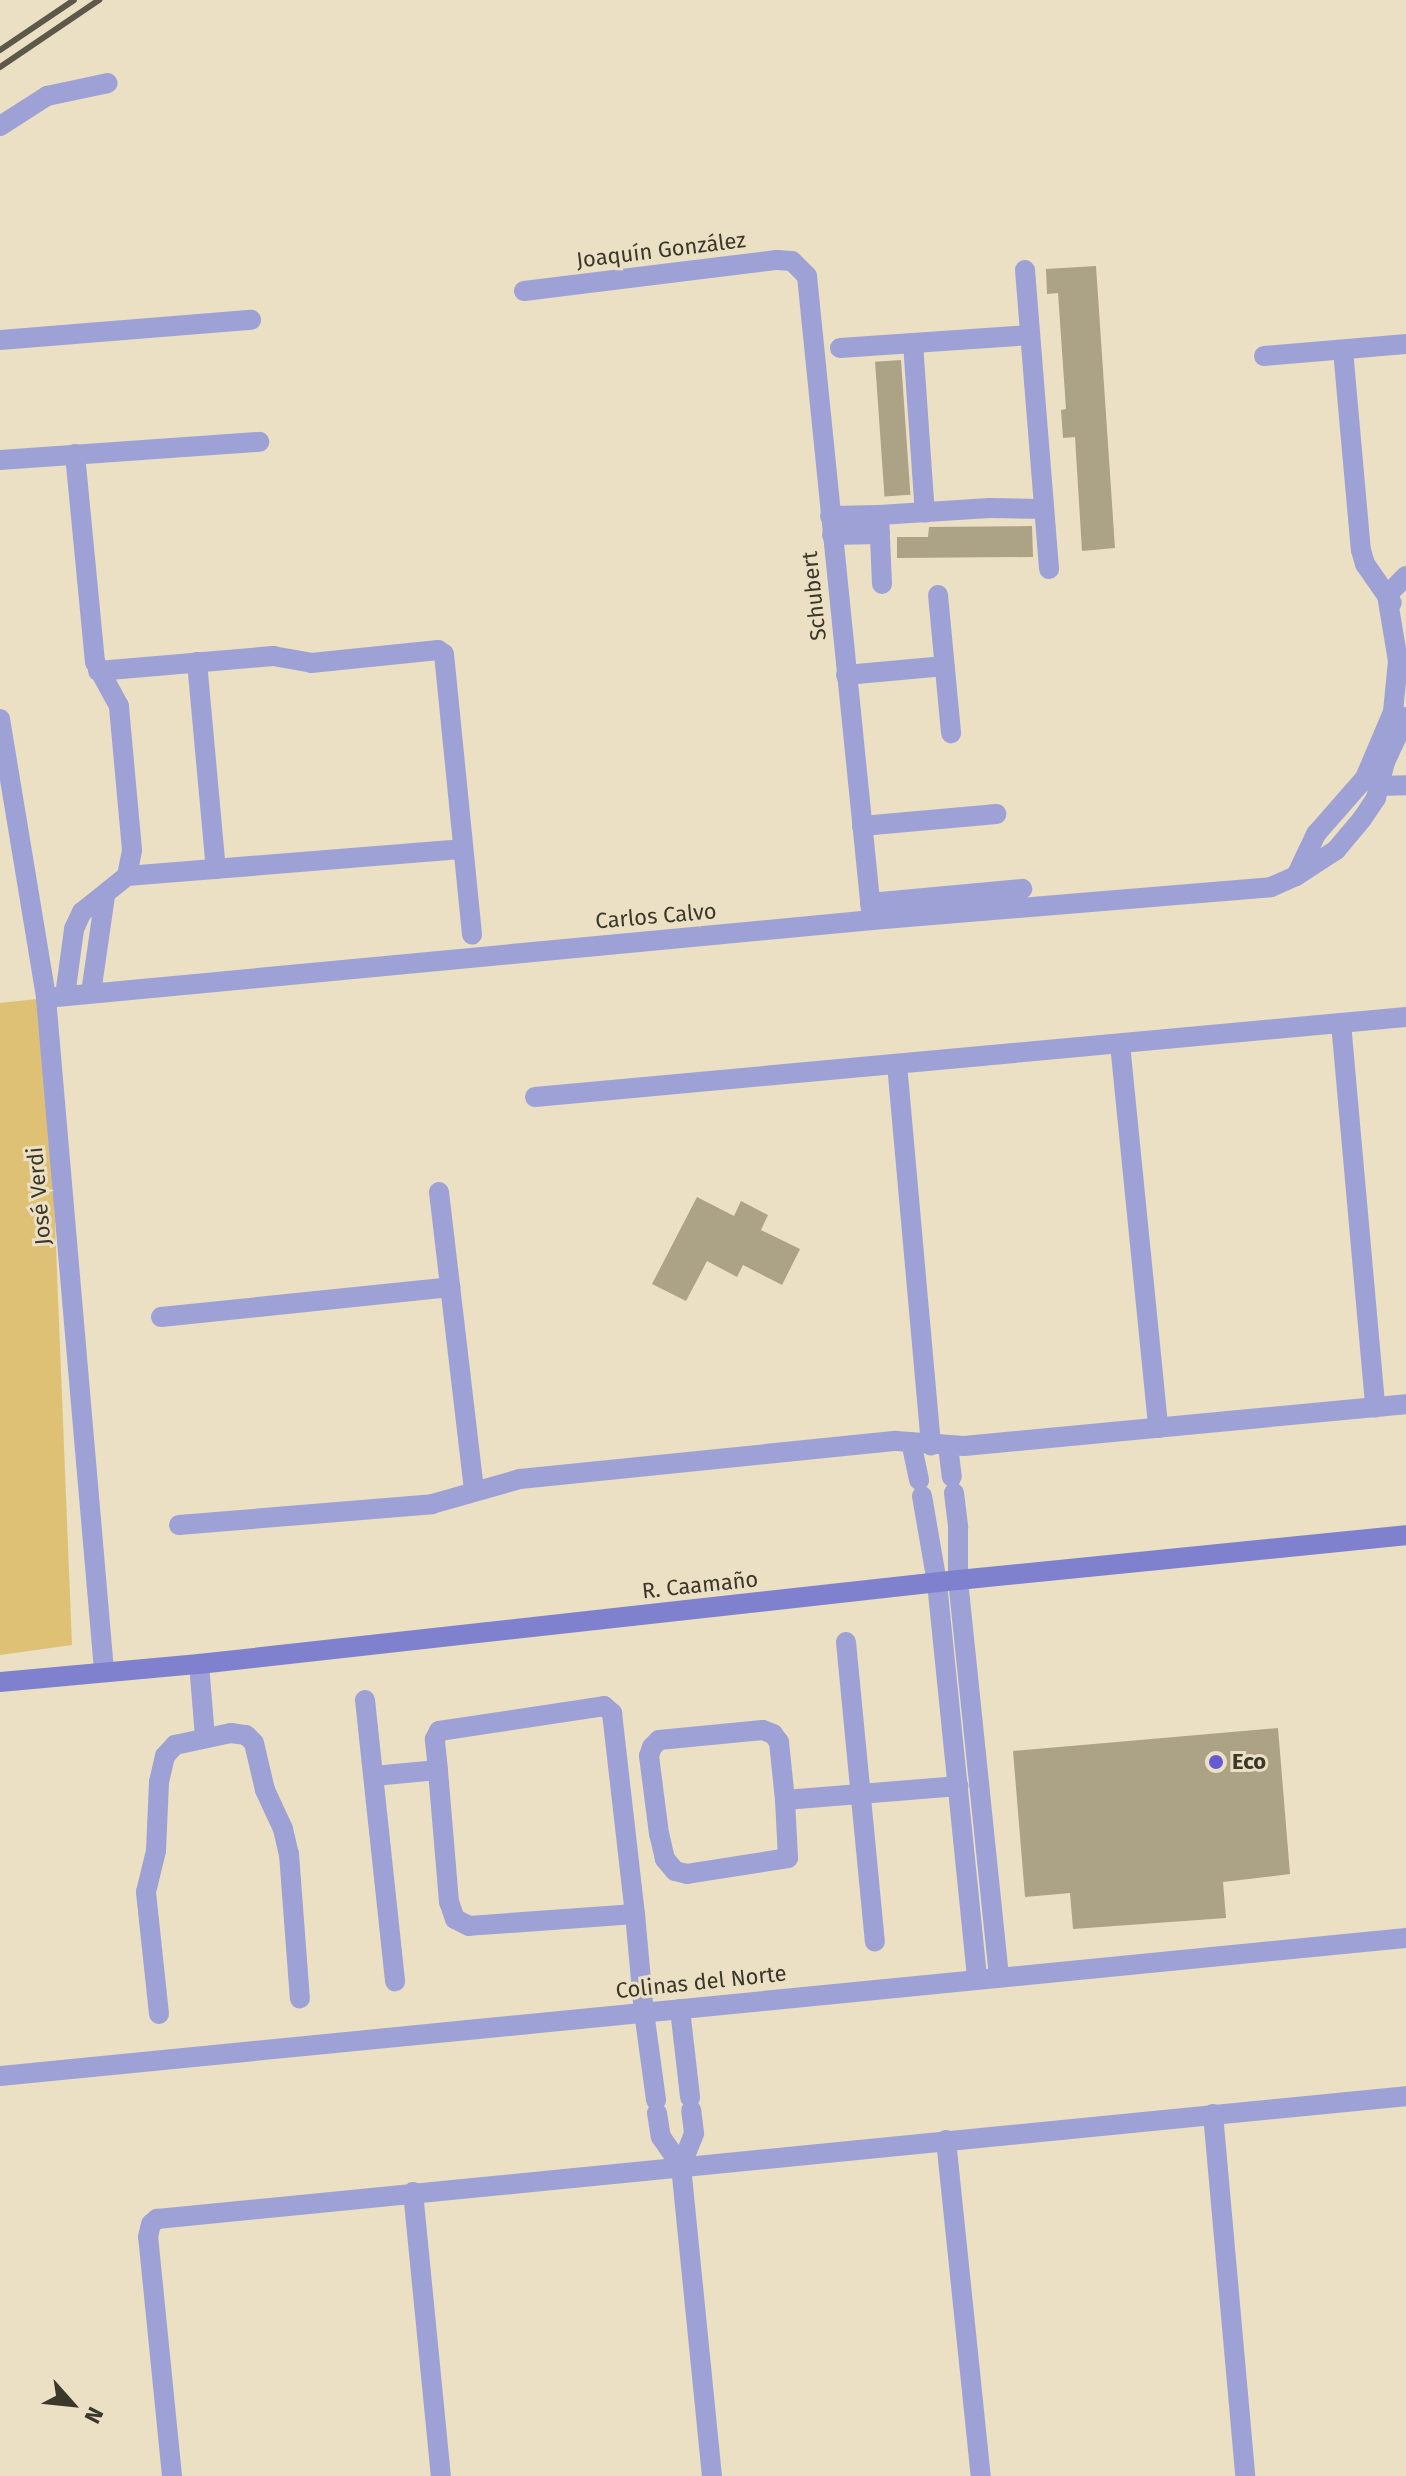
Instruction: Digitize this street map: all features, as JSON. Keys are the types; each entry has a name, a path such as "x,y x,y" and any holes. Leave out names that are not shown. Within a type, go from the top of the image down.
{"street":[{"path":"0,126 47,96 108,83"},
{"name":"Joaquín González","path":"524,291 777,260 792,261 802,268"},
{"name":"Schubert","path":"802,268 809,288 871,912"},
{"path":"1025,270 1049,569"},
{"path":"0,340 251,320"},
{"path":"840,348 1030,335"},
{"path":"913,343 925,513"},
{"path":"1264,356 1406,344"},
{"path":"1343,350 1361,550 1365,564 1406,627"},
{"path":"0,460 259,442"},
{"path":"55,997 74,929 82,912 127,876 132,850 119,706 98,671 75,454"},
{"path":"831,526 879,525 925,513 990,508 1044,509"},
{"path":"879,525 882,584"},
{"path":"1387,595 1406,576"},
{"path":"938,595 951,733"},
{"path":"1373,782 1397,698 1398,661 1387,595"},
{"path":"98,671 273,656 311,663 438,650 444,654 461,849 472,935"},
{"path":"197,662 216,869"},
{"path":"846,675 945,666"},
{"path":"1373,782 1406,717"},
{"name":"José Verdi","path":"0,719 55,997 104,1671"},
{"path":"1373,782 1406,785"},
{"name":"Carlos Calvo","path":"55,997 871,912 1271,887 1296,876 1336,850 1362,819 1373,782"},
{"path":"862,826 996,814"},
{"path":"127,876 461,849"},
{"path":"871,912 1022,889"},
{"path":"91,993 105,896"},
{"path":"535,1097 1406,1017"},
{"path":"1341,1023 1375,1407"},
{"path":"1120,1044 1158,1428"},
{"path":"897,1064 930,1444 920,1488 937,1583 977,1979"},
{"path":"439,1192 474,1491"},
{"path":"161,1317 450,1287"},
{"path":"179,1525 432,1504 520,1479 1158,1428 1406,1404"},
{"path":"930,1444 953,1485 958,1580 999,1977"},
{"name":"R. Caamaño","path":"0,1682 199,1664 958,1580 1406,1535"},
{"path":"846,1642 858,1794 875,1942"},
{"path":"199,1664 205,1737"},
{"path":"365,1700 395,1981"},
{"path":"635,1914 461,1924 455,1919 449,1902 435,1739 446,1728 604,1706 612,1713 635,1914 644,2012 656,2107 661,2137 681,2166"},
{"path":"763,1730 773,1734 779,1742 785,1800 788,1858 687,1874 675,1871 665,1859 659,1834 649,1756 652,1747 659,1740 763,1730"},
{"path":"159,2014 146,1892 156,1851 159,1782 165,1756 175,1745 205,1737 246,1735 254,1743 265,1790 283,1829 289,1854 300,1999"},
{"path":"374,1776 438,1770"},
{"path":"785,1800 958,1786"},
{"name":"Colinas del Norte","path":"0,2076 1406,1938"},
{"path":"680,2009 694,2133 681,2166 712,2476"},
{"path":"172,2476 148,2237 151,2224 166,2216 1406,2096"},
{"path":"1213,2114 1245,2476"},
{"path":"946,2140 981,2476"},
{"path":"413,2192 441,2476"}],"shaded area":[{"path":"46,998 72,1645 0,1655 0,1003"}],"building":[{"path":"1096,266 1115,548 1082,551 1075,437 1063,438 1061,410 1066,409 1058,293 1047,294 1046,269"},
{"path":"901,360 910,495 884,496 875,362"},
{"path":"1032,526 1033,557 897,558 897,537 928,537 929,527"},
{"path":"697,1197 734,1216 741,1201 768,1215 761,1230 800,1249 782,1285 743,1265 737,1277 707,1261 686,1301 652,1284"},
{"path":"1278,1728 1290,1874 1223,1882 1226,1918 1073,1929 1070,1893 1025,1897 1013,1751"}],"railway":[{"path":"0,50 74,0"},
{"path":"0,67 99,0"}],"place":[{"name":"Eco","path":"1216,1762"}]}
